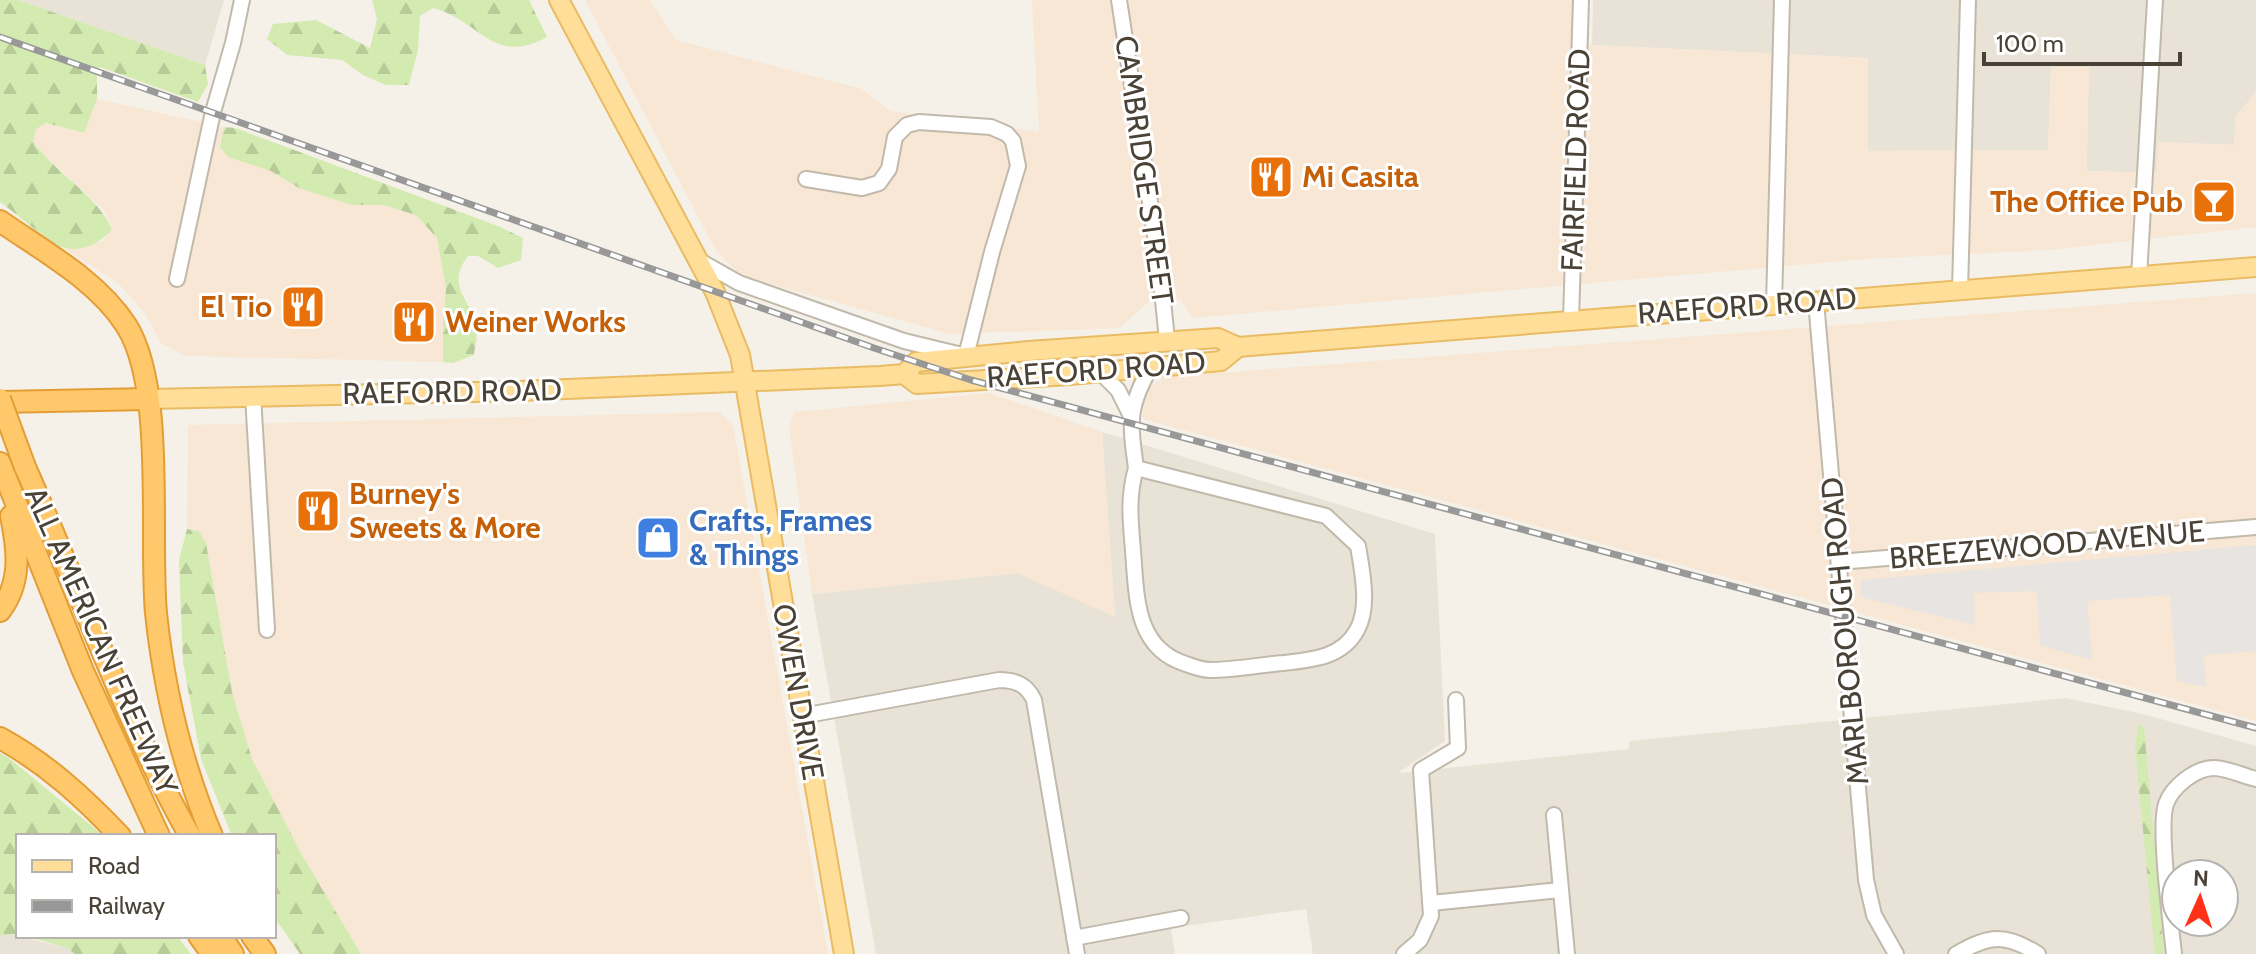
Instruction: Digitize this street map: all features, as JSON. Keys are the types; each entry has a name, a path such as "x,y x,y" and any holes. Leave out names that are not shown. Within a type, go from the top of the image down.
{"highway":[{"path":"0,221 99,291 127,327 139,354 152,433 152,556 159,638 178,736 195,797 211,834"},
{"name":"RAEFORD ROAD","path":"0,401 148,399"},
{"name":"ALL AMERICAN FREEWAY","path":"0,401 146,754 189,834"},
{"path":"0,611 12,590 17,563 16,542 1,466"},
{"name":"ALL AMERICAN FREEWAY","path":"1,466 83,671 158,834"},
{"path":"0,738 45,766 96,810 118,834"}],"main road":[{"name":"OWEN DRIVE","path":"559,0 715,292 740,355 844,954"},
{"name":"RAEFORD ROAD","path":"904,374 916,362 1167,340 1218,338 1238,347 2256,267"},
{"name":"RAEFORD ROAD","path":"148,399 744,384 904,374 917,384 1221,361 1238,347"}],"street":[{"path":"177,279 213,112 242,0"},
{"name":"CAMBRIDGE STREET","path":"1119,0 1159,261 1167,340"},
{"name":"FAIRFIELD ROAD","path":"1571,320 1581,0"},
{"path":"1774,304 1782,0"},
{"path":"1960,290 1968,0"},
{"path":"2139,277 2155,0"},
{"path":"698,260 739,283 904,341 966,356 1018,166 1016,149 1007,134 991,127 919,122 907,125 895,137 889,169 879,183 862,188 806,179"},
{"name":"MARLBOROUGH ROAD","path":"1816,301 1866,880 1874,917 1896,954"},
{"path":"1136,468 1326,516 1358,546 1363,608 1360,627 1352,639 1337,651 1317,659 1206,670 1171,660 1154,644 1137,601 1129,493 1136,468 1131,416 1137,394 1151,367"},
{"path":"1100,372 1118,390 1131,416"},
{"path":"253,396 267,630"},
{"name":"BREEZEWOOD AVENUE","path":"1839,562 2256,527"},
{"path":"802,716 999,680 1024,686 1034,700 1077,954"},
{"path":"1404,954 1425,933 1431,916 1421,770 1458,748 1456,700"},
{"path":"2174,954 2165,805 2176,787 2197,772 2213,768 2256,779"},
{"path":"1554,815 1567,954"},
{"path":"1431,903 1560,890"},
{"path":"1074,938 1181,918"},
{"path":"1956,954 1976,943 2002,938 2019,942 2038,954"}],"shaded area":[{"path":"18,0 224,0 205,65"},
{"path":"585,0 650,0 676,40 862,89 890,111 1039,132 1032,0 1579,0 1576,47 1592,45 1868,58 1868,151 2048,150 2051,67 2089,67 2087,171 2156,173 2158,142 2234,145 2236,116 2256,92 2256,227 2048,250 1866,259 1193,318 1180,300 1149,301 1120,328 950,334 742,276 716,251"},
{"path":"1593,0 2256,0 2256,92 2236,116 2234,145 2159,142 2157,173 2086,171 2089,67 2051,67 2048,150 1867,151 1868,58 1592,45"},
{"path":"97,99 224,127 271,171 352,205 383,205 416,215 437,238 446,289 443,362 185,356 161,343 145,313 118,283 62,247 82,248 103,241 112,228 103,209 42,153 33,140 36,128 45,123 84,133"},
{"path":"2256,293 2256,721 1143,419 1144,391 1165,377"},
{"path":"989,393 1102,432 1115,617 1018,573 812,594 789,427 795,412"},
{"path":"720,412 733,426 828,954 361,954 302,855 252,759 232,692 206,543 199,531 187,529 188,425"},
{"path":"1102,432 1435,534 1445,741 1398,773 1629,749 1629,741 2066,698 2143,714 2256,746 2256,954 1313,954 1306,909 1171,928 1175,954 876,954 812,594 1018,573 1115,616"},
{"path":"2256,545 2256,651 2204,655 2206,687 2177,681 2170,595 2087,601 2092,660 2040,645 2037,591 1974,593 1975,625 1860,597 1862,580"},
{"path":"0,933 15,933 16,938 67,948 75,954 0,954"}],"green space":[{"path":"0,0 18,0 205,65 208,84 198,102 100,67 97,71 97,99 84,133 46,123 36,129 33,141 42,153 85,193 112,229 90,246 76,249 62,247 0,202"},
{"path":"372,0 529,0 547,37 529,45 513,47 500,44 433,8 420,16 418,50 409,85 386,85 363,75 342,60 287,55 267,39 273,24 316,20 370,48 377,19"},
{"path":"224,127 235,128 523,238 521,260 498,268 478,256 468,256 462,266 460,289 477,326 474,355 453,363 443,362 446,289 437,238 416,215 383,205 352,205 299,188 271,171 228,157 220,147"},
{"path":"187,529 199,531 206,543 232,692 252,759 302,855 361,954 300,954 276,920 276,834 231,834 201,759 183,662 179,560"},
{"path":"2138,724 2144,727 2160,938 2163,938 2164,954 2155,954 2135,748"},
{"path":"0,753 102,834 16,834 16,934 0,935"},
{"path":"33,938 179,938 191,954 75,954 67,948"}],"railway":[{"path":"0,37 971,380 2256,728"}],"place":[{"name":"Mi Casita","path":"1271,177"},
{"name":"The Office Pub","path":"2214,202"},
{"name":"El Tio","path":"303,307"},
{"name":"Weiner Works","path":"414,322"},
{"name":"Burney's Sweets & More","path":"318,511"},
{"name":"Crafts, Frames & Things","path":"658,538"}]}
